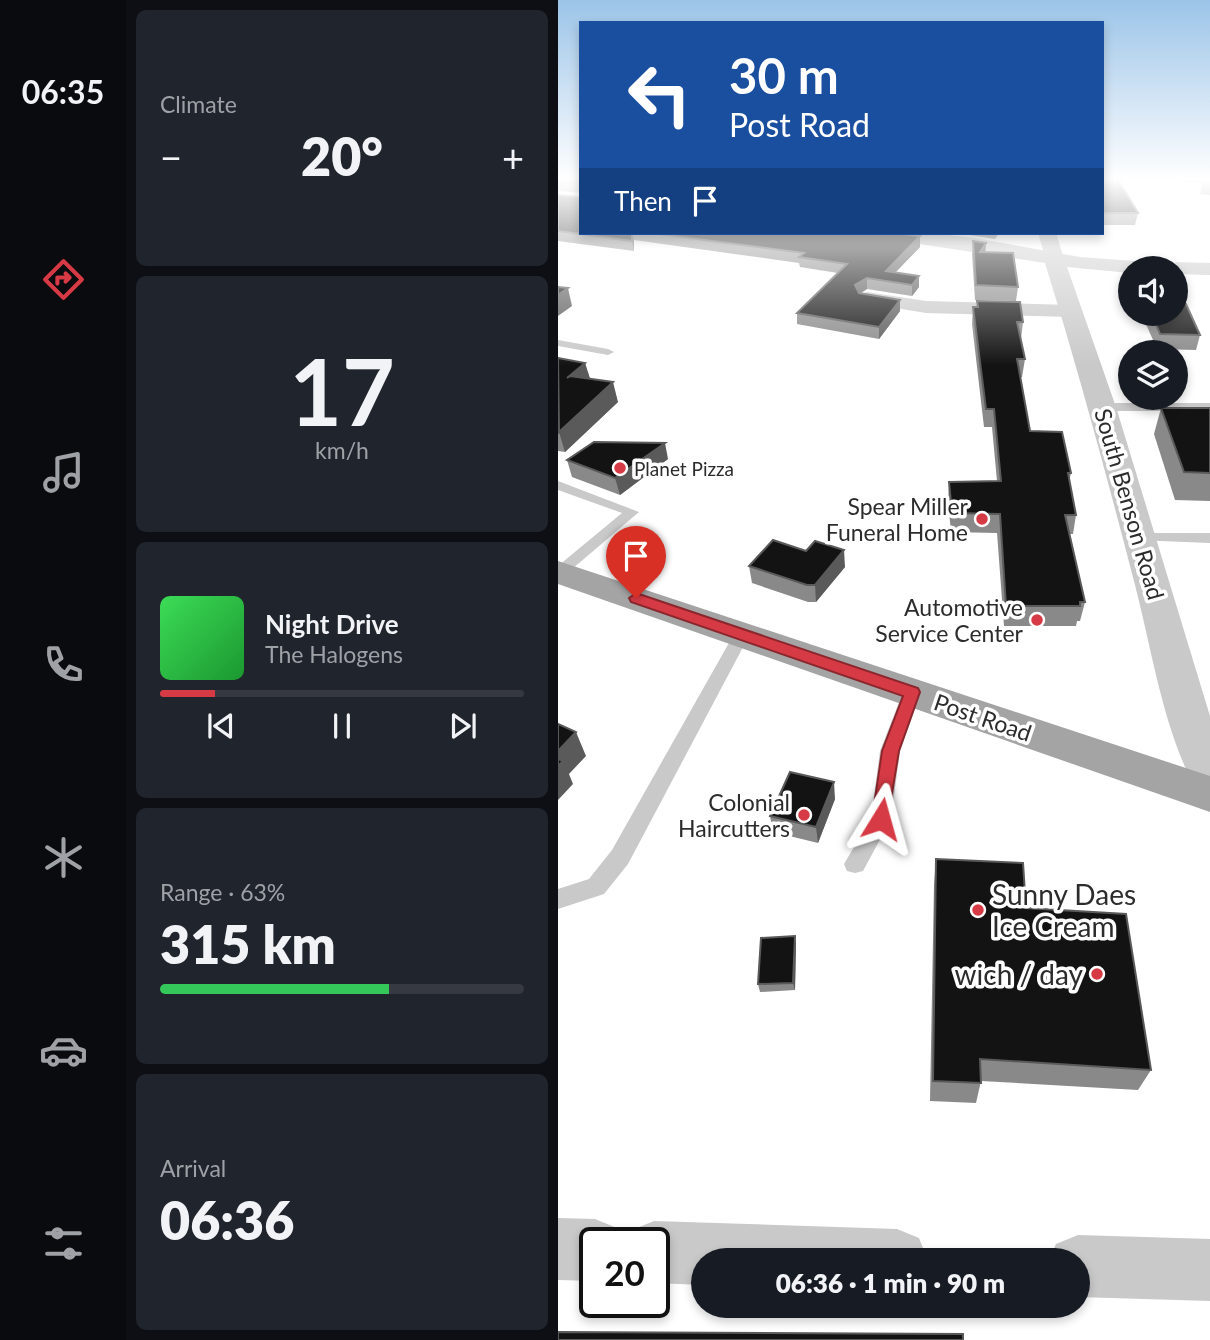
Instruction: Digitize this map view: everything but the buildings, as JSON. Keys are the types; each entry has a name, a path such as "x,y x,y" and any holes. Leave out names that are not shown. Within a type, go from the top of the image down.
{"main road":[{"name":"Post Road","path":"559,572 1210,794"}],"street":[{"path":"947,241 1051,246 1118,261"},
{"name":"South Benson Road","path":"1051,246 1103,407 1186,706 1210,776"},
{"path":"1188,268 1210,269"},
{"path":"867,298 926,307 1072,311"},
{"path":"558,1249 579,1250"},
{"path":"670,1253 691,1253"},
{"path":"1090,1266 1210,1270"}],"lane":[{"path":"558,343 608,352"},
{"path":"1103,407 1210,407"},
{"path":"558,485 632,512 559,572"},
{"path":"1140,537 1210,538"},
{"path":"558,900 596,887 620,857 742,634"},
{"path":"855,864 881,819 890,751 912,692"}],"place":[{"name":"Planet Pizza","path":"620,468"},
{"name":"Spear Miller Funeral Home","path":"982,519"},
{"name":"Automotive Service Center","path":"1037,620"},
{"name":"Colonial Haircutters","path":"804,815"},
{"name":"Sunny Daes Ice Cream","path":"978,910"},
{"name":"wich / day","path":"1097,974"}],"route":[{"path":"636,598 912,692 890,751 881,819"}]}
